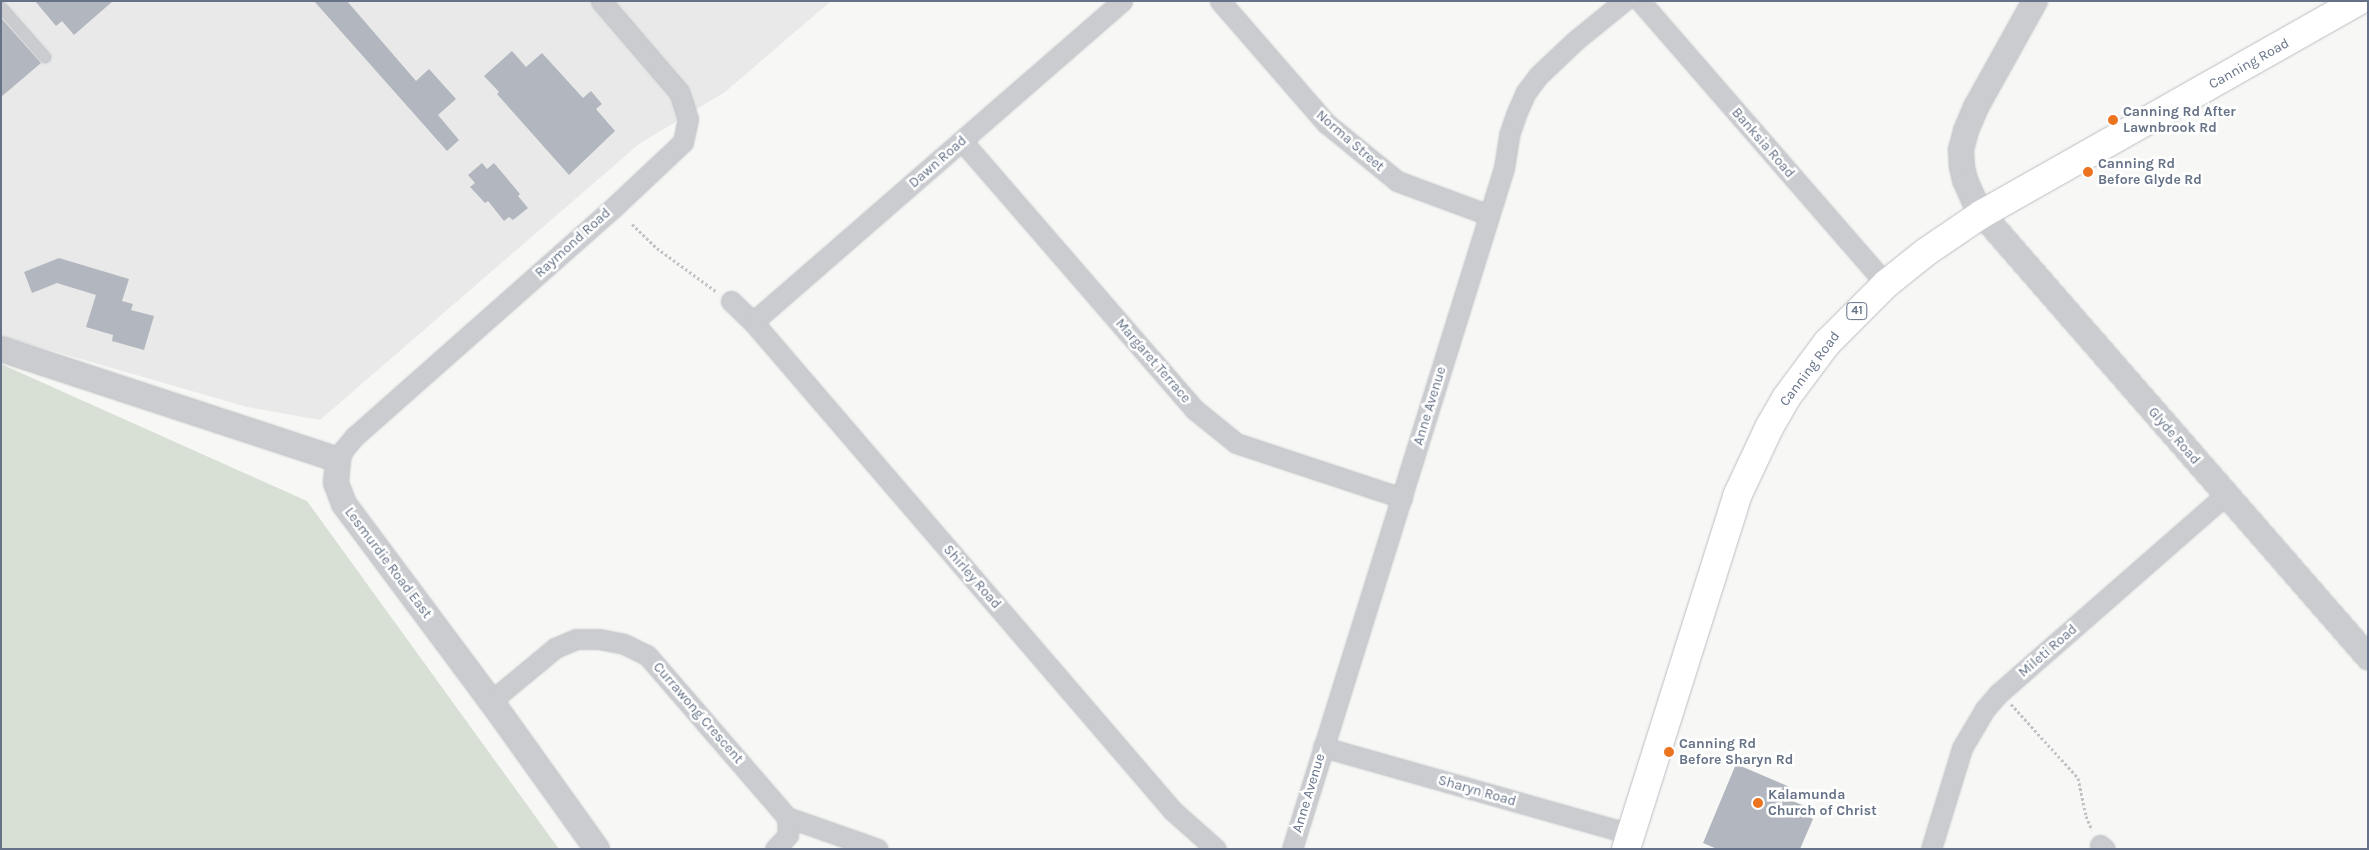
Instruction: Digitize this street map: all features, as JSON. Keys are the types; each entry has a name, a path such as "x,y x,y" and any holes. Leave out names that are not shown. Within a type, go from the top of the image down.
{"main road":[{"name":"Canning Road","path":"1628,842 1725,528 1749,468 1774,419 1802,376 1854,313 1926,252 1982,214 2359,1"}],"street":[{"name":"Raymond Road","path":"338,460 354,437 607,213 684,142 688,119 679,92 602,1"},
{"name":"Dawn Road","path":"753,322 1122,1"},
{"name":"Norma Street","path":"1220,1 1326,123 1397,181 1489,216"},
{"name":"Anne Avenue","path":"1292,849 1504,168 1509,135 1526,92 1539,75 1555,59 1624,1"},
{"name":"Banksia Road","path":"1640,1 1886,284"},
{"name":"Glyde Road","path":"2035,1 1976,107 1961,150 1965,180 1982,214 2368,658"},
{"name":"Margaret Terrace","path":"962,141 1194,409 1236,443 1402,498"},
{"name":"Shirley Road","path":"731,302 753,322 1173,812 1216,849"},
{"path":"1,350 338,460"},
{"name":"Lesmurdie Road East","path":"338,460 336,483 344,504 491,701 597,849"},
{"name":"Mileti Road","path":"1931,849 1962,748 1985,709 2000,693 2225,495"},
{"name":"Currawong Crescent","path":"491,701 555,648 576,639 599,639 624,644 647,655 787,817 878,849"},
{"name":"Sharyn Road","path":"1323,747 1628,842"},
{"path":"775,849 788,834 787,817"}],"lane":[{"path":"1,7 45,57"}],"path":[{"path":"632,224 657,248 731,302"},
{"path":"2000,693 2078,778 2086,816 2103,847"}],"shaded area":[{"path":"1,1 831,1 725,92 639,144 320,420 247,407 1,336"},
{"path":"1,364 307,501 559,849 1,849"}],"building":[{"path":"35,1 113,1 74,35 62,21 56,26"},
{"path":"314,1 347,1 416,81 429,69 456,99 438,115 459,140 447,151"},
{"path":"1,18 41,63 1,97"},
{"path":"512,51 526,67 542,53 583,98 591,91 602,104 596,109 615,131 569,175 497,94 499,92 484,76"},
{"path":"482,163 487,169 494,163 520,194 518,196 528,208 513,220 509,217 504,221 488,201 485,203 470,187 475,183 468,175"},
{"path":"59,258 129,279 122,301 133,304 131,310 154,316 144,350 112,341 113,335 86,327 96,295 57,283 32,293 24,272"},
{"name":"Kalamunda Church of Christ","path":"1736,764 1790,787 1786,798 1809,808 1806,815 1813,819 1800,849 1717,849 1703,843"}],"place":[{"name":"Canning Rd After Lawnbrook Rd","path":"2113,120"},
{"name":"Canning Rd Before Glyde Rd","path":"2088,172"},
{"name":"Canning Rd Before Sharyn Rd","path":"1669,752"},
{"name":"Kalamunda Church of Christ","path":"1758,803"}]}
